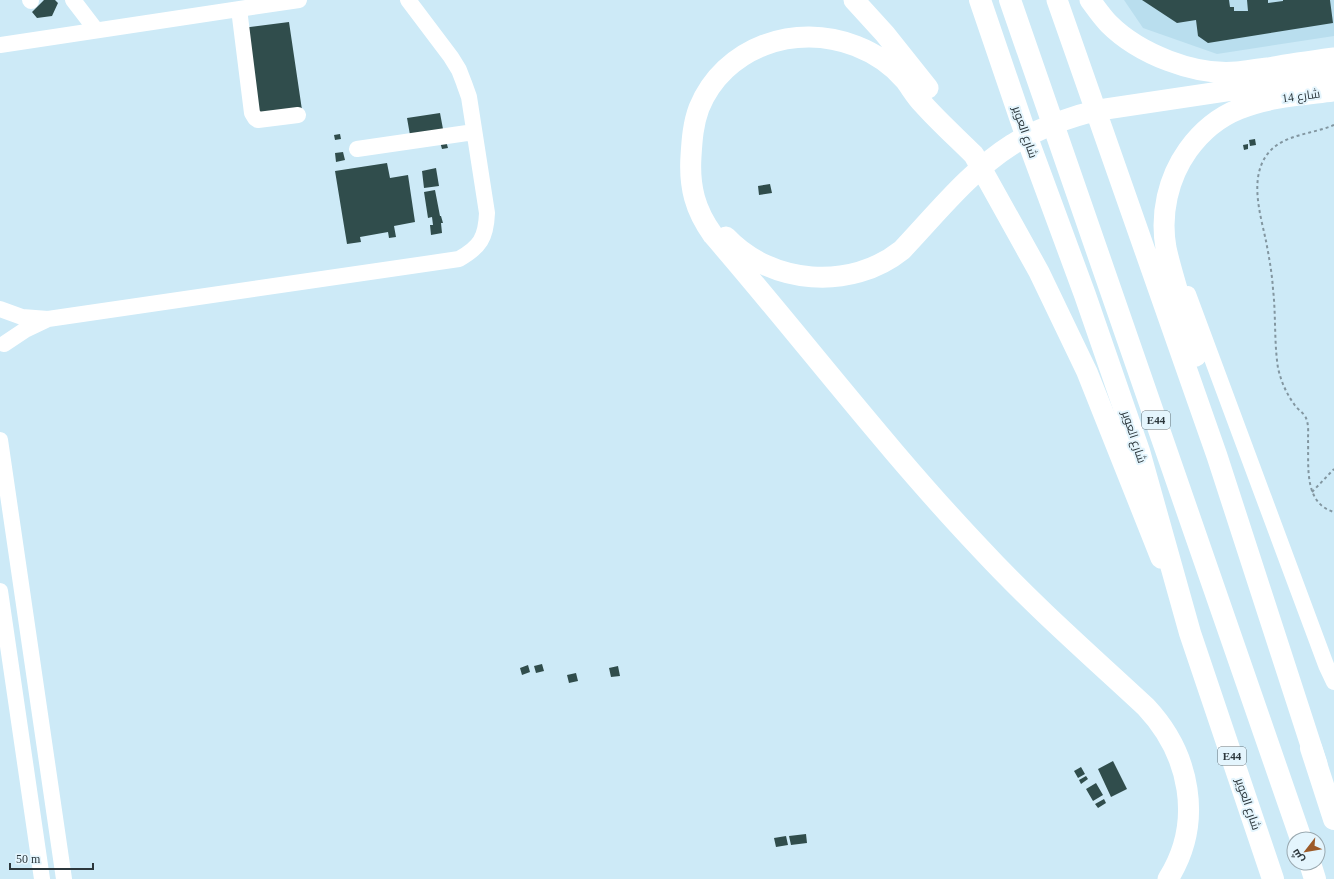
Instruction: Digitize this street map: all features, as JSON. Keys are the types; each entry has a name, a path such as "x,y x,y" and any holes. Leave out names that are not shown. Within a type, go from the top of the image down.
{"highway":[{"name":"شارع العوير","path":"980,0 1026,135 1085,295 1140,451 1190,632 1273,879"},
{"name":"E44","path":"1010,0 1299,831"},
{"path":"1311,748 1334,819"}],"main road":[{"path":"854,0 889,39 930,90 974,156 1039,272 1087,372 1190,632"},
{"path":"1057,0 1217,456 1311,748 1334,808"},
{"path":"1090,0 1109,24 1141,47 1159,56 1197,69 1216,72 1236,72 1334,58"},
{"path":"974,156 922,104 892,67 881,59 844,41 804,36 777,40 764,44 740,58 720,76 703,98 698,110 691,140 691,181 693,193 701,217 713,236 895,454 964,532 1021,591 1146,707 1164,728 1177,752 1189,803 1187,833 1184,845 1168,879"},
{"path":"691,156 694,179 701,201 708,215 717,227 739,249 766,265 780,271 809,277 832,277 853,274 872,268 891,259 902,250 983,166 1029,135 1063,120 1117,108 1334,75"},
{"name":"شارع 14","path":"1217,456 1211,413 1206,392 1166,248 1164,221 1165,207 1172,181 1177,168 1199,136 1219,120 1240,108 1267,101 1334,91"}],"street":[{"path":"73,0 96,30"},
{"path":"0,45 291,0"},
{"path":"0,309 22,317 48,319 459,259 471,252 481,242 487,228 487,213 469,97 459,70 451,57 408,0"},
{"path":"239,9 252,113 258,120 298,115"},
{"path":"357,149 474,132"},
{"path":"1177,168 1173,200 1173,219 1178,258 1183,277 1326,665 1334,682"},
{"path":"0,313 5,325 6,334 2,347"},
{"path":"2,347 25,330 48,319"},
{"path":"0,440 64,879"},
{"path":"0,591 42,879"}],"path":[{"path":"1334,125 1291,138 1276,145 1265,158 1261,166 1258,187 1260,219 1270,261 1274,290 1278,368 1280,378 1288,396 1299,411 1306,417 1308,427 1309,478 1312,492 1324,508 1334,512"},
{"path":"1312,492 1334,469"}],"shaded area":[{"path":"1124,0 1334,0 1334,36 1217,54 1143,28"}],"building":[{"path":"44,0 55,0 58,3 52,16 37,18 32,12"},
{"path":"1142,0 1229,0 1230,7 1234,7 1234,11 1248,11 1247,0 1268,0 1268,3 1283,0 1330,0 1333,23 1208,43 1198,36 1196,20 1177,23"},
{"path":"289,22 302,110 255,117 242,28"},
{"path":"440,113 443,129 410,135 407,118"},
{"path":"340,134 341,139 335,140 334,135"},
{"path":"1255,139 1256,145 1250,146 1249,140"},
{"path":"446,141 448,148 442,149 440,142"},
{"path":"1248,144 1248,149 1244,150 1243,145"},
{"path":"343,152 345,160 336,162 335,153"},
{"path":"387,163 390,178 408,175 415,222 394,226 396,237 389,238 388,232 360,237 361,242 347,244 335,171"},
{"path":"436,168 439,186 424,188 422,171"},
{"path":"770,184 772,193 759,195 758,186"},
{"path":"435,190 440,216 443,223 441,223 442,233 431,235 430,225 433,225 432,217 428,218 424,192"},
{"path":"542,664 544,671 536,673 534,666"},
{"path":"528,665 530,672 522,675 520,668"},
{"path":"618,666 620,676 611,677 609,668"},
{"path":"576,673 578,681 569,683 567,675"},
{"path":"1113,761 1127,789 1111,797 1098,769"},
{"path":"1081,767 1085,774 1078,778 1074,771"},
{"path":"1086,776 1088,779 1081,784 1079,780"},
{"path":"1096,783 1103,795 1093,801 1086,789"},
{"path":"1104,799 1106,803 1098,808 1095,804"},
{"path":"806,834 807,843 791,845 789,836"},
{"path":"786,836 788,845 776,847 774,838"}]}
